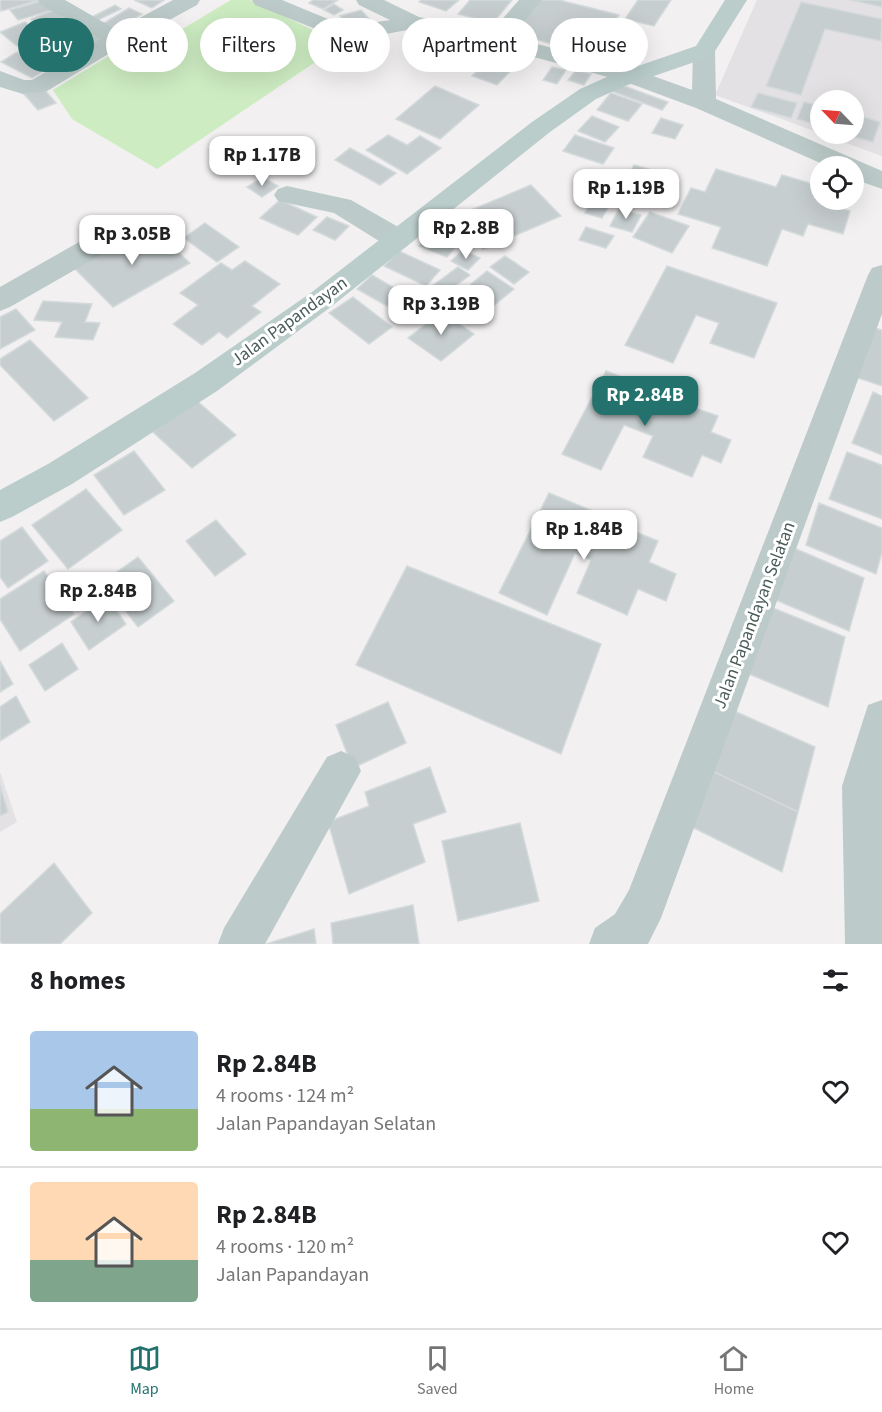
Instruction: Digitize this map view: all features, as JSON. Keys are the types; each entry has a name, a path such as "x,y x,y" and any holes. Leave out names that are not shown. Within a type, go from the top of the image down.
{"main road":[{"path":"704,51 736,0"},
{"name":"Jalan Papandayan","path":"0,507 60,474 206,382 322,299 588,94 616,81 634,77 704,51"}],"street":[{"path":"50,0 106,33"},
{"path":"156,18 189,0"},
{"path":"262,0 331,28 350,31 402,23"},
{"path":"367,0 404,18"},
{"path":"515,18 531,0"},
{"path":"0,78 19,88 39,86 106,46"},
{"path":"538,51 634,77 704,103 825,156"},
{"path":"704,51 704,103"},
{"path":"864,173 882,181"},
{"path":"287,195 342,206 397,239"},
{"path":"6,286 96,246"},
{"name":"Jalan Papandayan Selatan","path":"611,944 631,930 646,903 882,274"},
{"path":"867,944 872,778 882,719"},
{"path":"240,944 341,771"}],"shaded area":[{"path":"757,0 882,0 882,156 849,144 864,144 864,90 810,90 810,129 715,95"},
{"path":"0,772 17,822 0,832"}],"green space":[{"path":"231,0 250,0 288,18 201,18"},
{"path":"200,18 200,72 296,72 296,22 308,28 308,67 157,169 72,119 53,90 83,72 94,72 94,65 106,58 106,72 188,72 188,26"}],"building":[{"path":"39,0 1,11 0,1"},
{"path":"44,0 52,10 18,18 18,20 10,10"},
{"path":"134,0 164,0 152,8"},
{"path":"313,0 338,0 323,9 309,3"},
{"path":"421,0 459,0 446,11 419,2"},
{"path":"470,0 512,0 497,18 474,18 458,14"},
{"path":"539,0 559,0 619,15 617,18 550,18 550,43 538,40 538,18 525,18"},
{"path":"638,0 671,0 654,26 648,25 648,18 626,18"},
{"path":"850,0 882,0 882,7"},
{"path":"801,2 882,19 881,41 825,29 801,95 766,86"},
{"path":"334,4 343,10 334,15 324,10"},
{"path":"115,5 121,9 96,21 90,18"},
{"path":"129,8 142,14 135,18 113,18"},
{"path":"57,9 65,17 62,18 34,18"},
{"path":"361,10 368,18 342,18 340,16"},
{"path":"18,25 18,46 17,46 0,32"},
{"path":"94,34 106,39 94,46"},
{"path":"17,52 18,52 18,71 1,62"},
{"path":"550,70 550,72 565,72 557,84 543,80"},
{"path":"20,72 42,72 32,78"},
{"path":"476,72 510,72 497,85 472,76"},
{"path":"574,72 591,74 584,85 568,80"},
{"path":"616,83 668,102 662,110 609,90"},
{"path":"435,86 479,105 440,139 396,119"},
{"path":"42,87 56,103 38,110 24,94"},
{"path":"611,93 642,104 628,121 597,110"},
{"path":"758,93 797,103 791,118 751,107"},
{"path":"804,102 810,104 810,123 797,119"},
{"path":"592,116 619,127 605,142 578,131"},
{"path":"864,117 880,122 873,142 864,140"},
{"path":"661,118 683,125 675,139 652,133"},
{"path":"388,135 407,145 420,136 441,148 407,174 366,150"},
{"path":"575,135 614,148 603,164 563,151"},
{"path":"350,148 396,173 380,185 335,160"},
{"path":"634,165 670,175 663,193 626,182"},
{"path":"716,169 776,187 782,175 810,183 810,210 850,211 843,234 808,224 803,236 782,229 767,266 712,248 721,227 678,214 691,188 705,192"},
{"path":"263,177 278,186 262,197 247,187"},
{"path":"601,180 633,189 623,208 592,198"},
{"path":"531,185 561,216 483,249 454,217"},
{"path":"280,200 317,217 298,235 260,218"},
{"path":"592,201 609,206 602,218 585,213"},
{"path":"619,209 641,215 632,232 610,226"},
{"path":"650,212 689,226 672,253 633,237"},
{"path":"327,217 349,226 335,240 313,230"},
{"path":"205,223 239,247 217,262 184,238"},
{"path":"149,226 190,263 113,307 74,268"},
{"path":"586,227 614,236 606,248 579,240"},
{"path":"430,233 458,244 447,257 419,246"},
{"path":"463,250 480,258 468,270 451,261"},
{"path":"399,251 440,270 426,286 384,266"},
{"path":"505,256 529,272 514,284 490,267"},
{"path":"245,261 280,284 252,306 261,312 227,338 219,332 202,345 173,324 198,305 180,293 221,263 232,270"},
{"path":"667,266 777,303 754,358 710,343 719,323 696,315 673,363 625,345"},
{"path":"458,267 470,275 443,295 431,287"},
{"path":"487,271 514,289 480,317 454,298"},
{"path":"372,275 401,292 387,306 357,289"},
{"path":"353,297 392,327 369,344 329,313"},
{"path":"43,301 92,304 85,322 100,323 93,340 55,337 62,322 34,320"},
{"path":"16,309 35,330 0,349 0,317"},
{"path":"442,312 474,334 441,361 408,338"},
{"path":"870,327 882,330 882,386 855,377"},
{"path":"30,340 88,398 54,421 0,365 0,359"},
{"path":"606,371 645,386 643,390 718,416 711,432 731,440 721,463 702,455 692,477 643,457 653,436 624,425 601,470 562,454"},
{"path":"873,392 882,396 882,455 852,443"},
{"path":"196,400 236,435 192,468 153,432"},
{"path":"134,451 165,490 124,515 94,475"},
{"path":"847,452 882,465 882,519 829,499"},
{"path":"86,489 122,530 68,569 32,525"},
{"path":"549,493 595,512 589,525 605,531 609,521 658,541 649,562 676,574 666,601 638,589 627,615 577,593 591,560 575,553 547,615 499,593"},
{"path":"819,503 882,528 882,552 876,574 806,545"},
{"path":"216,520 246,554 215,576 186,541"},
{"path":"22,527 48,561 8,588 0,577 0,541"},
{"path":"782,543 864,578 849,631 764,595"},
{"path":"138,557 174,601 138,627 103,582"},
{"path":"407,566 601,644 561,754 356,665"},
{"path":"44,571 74,614 20,651 0,619 0,599"},
{"path":"107,597 126,624 89,650 71,622"},
{"path":"768,606 845,637 828,707 749,674"},
{"path":"62,643 78,669 45,691 29,665"},
{"path":"0,661 13,684 0,692"},
{"path":"16,696 30,722 0,741 0,707"},
{"path":"388,702 406,743 353,768 336,725"},
{"path":"730,709 815,747 798,812 710,770"},
{"path":"430,767 446,812 413,824 425,862 349,894 328,822 369,806 365,792"},
{"path":"710,770 798,812 782,872 692,827"},
{"path":"0,785 8,812 0,816"},
{"path":"520,823 539,901 458,921 442,841"},
{"path":"54,863 92,913 60,944 2,944 0,914"},
{"path":"413,905 419,944 333,944 331,923"},
{"path":"314,929 316,944 266,944"}]}
